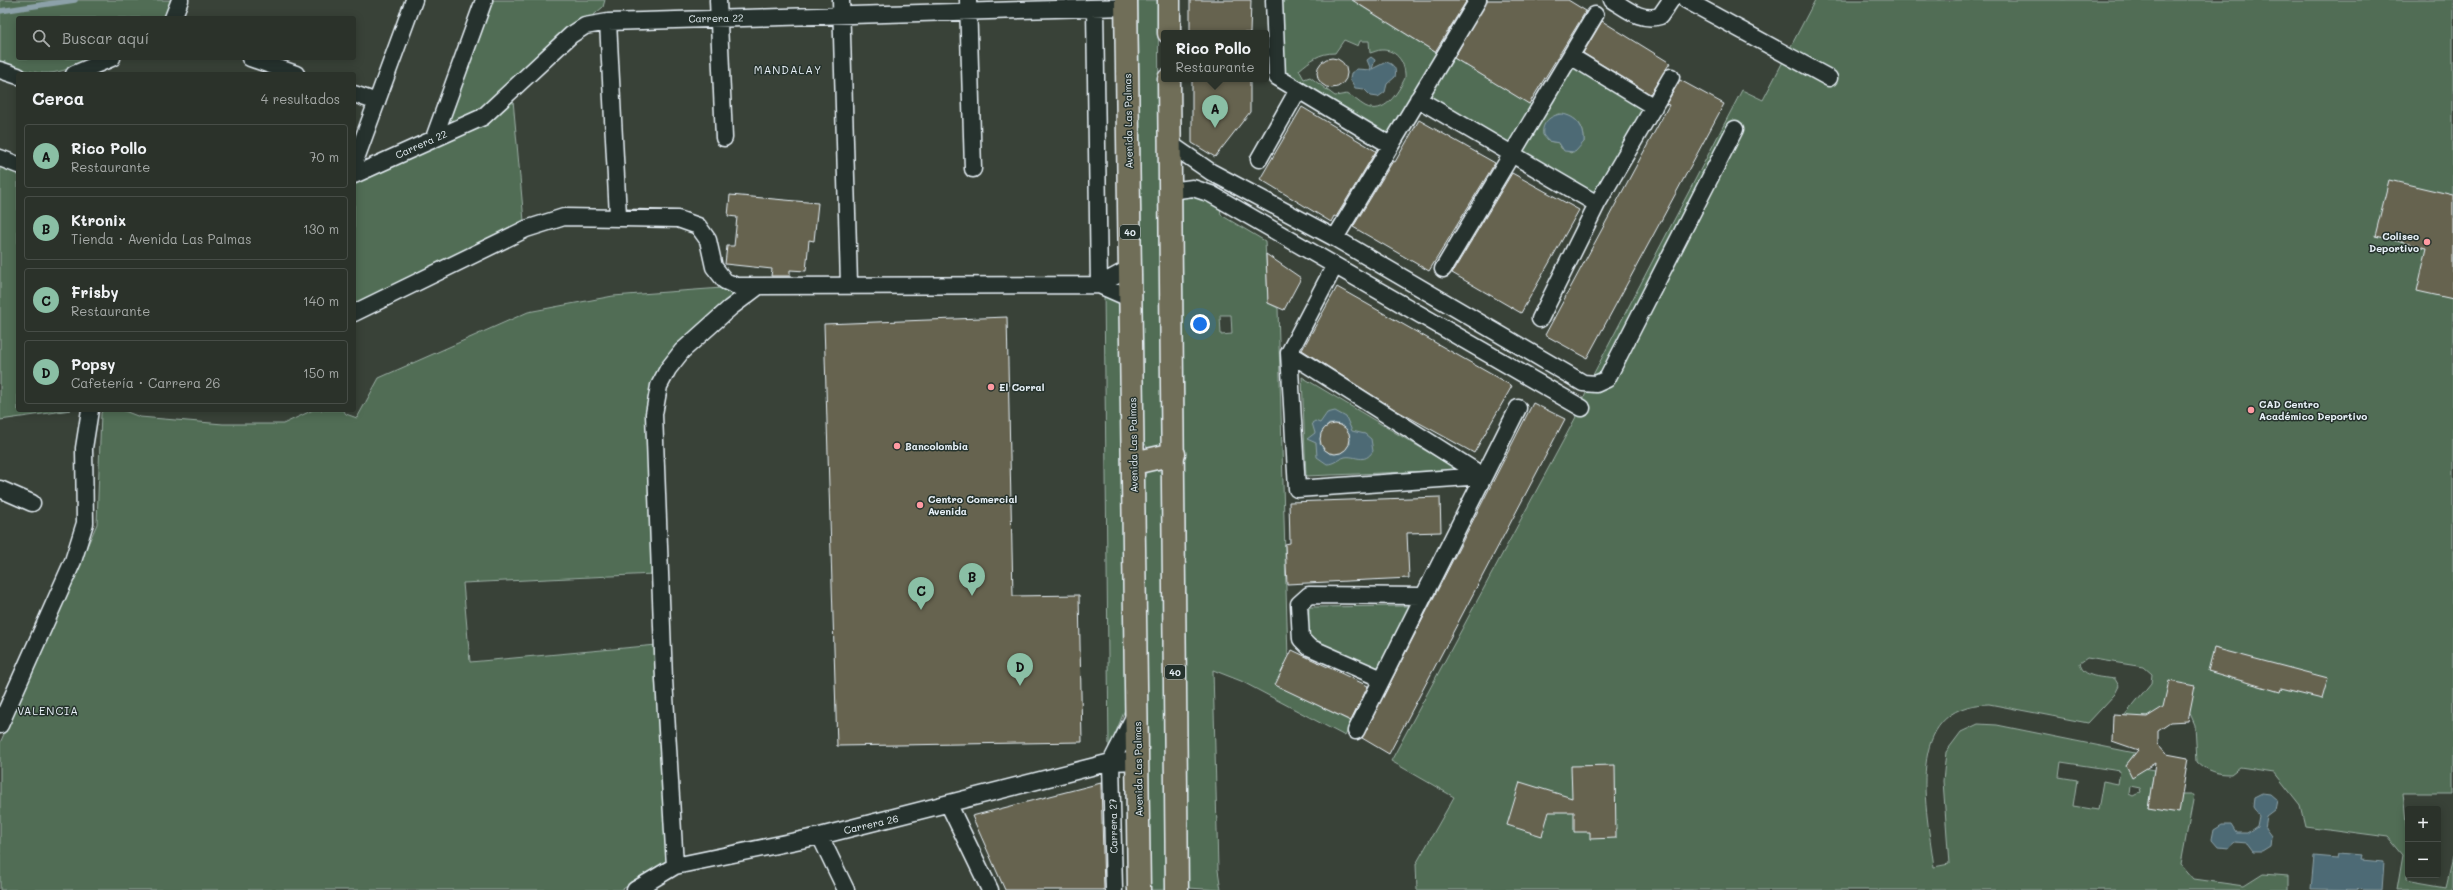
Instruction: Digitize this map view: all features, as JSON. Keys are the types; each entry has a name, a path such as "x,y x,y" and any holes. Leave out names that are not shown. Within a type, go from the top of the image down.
{"main road":[{"path":"1169,0 1169,30"},
{"name":"Avenida Las Palmas","path":"1126,4 1134,463 1139,890"},
{"name":"40","path":"1169,82 1178,890"},
{"path":"1134,463 1174,454"}],"street":[{"path":"174,16 180,0"},
{"path":"356,159 414,0"},
{"path":"434,138 484,0"},
{"path":"718,0 724,138"},
{"path":"1274,0 1277,77 1390,145"},
{"path":"1335,238 1478,0"},
{"path":"1612,0 1635,14 1647,18 1660,16 1671,0"},
{"path":"1686,0 1829,78"},
{"name":"Carrera 22","path":"356,174 483,117 585,26 608,22 719,18 841,8 968,6 1095,8 1126,4"},
{"path":"968,6 973,169"},
{"path":"841,8 849,284"},
{"path":"1095,8 1099,285"},
{"path":"1444,270 1511,154 1572,57 1595,15"},
{"path":"608,22 618,216"},
{"path":"1572,57 1654,106"},
{"path":"79,72 107,60"},
{"path":"256,60 290,72"},
{"path":"0,70 16,75"},
{"path":"1540,319 1597,204 1671,77"},
{"path":"1259,159 1298,90"},
{"path":"356,95 377,102"},
{"path":"1418,99 1597,204"},
{"path":"1169,143 1211,172 1335,238 1583,383 1596,384 1607,379 1735,129"},
{"path":"0,158 16,165"},
{"path":"1170,191 1193,188 1211,194 1334,267 1582,408"},
{"path":"356,312 526,229 564,217 618,216 678,220 698,226 708,240 714,267 725,281 736,286 849,284 1099,285 1131,299"},
{"path":"1334,267 1289,354 1297,489 1483,476"},
{"path":"1099,285 1130,268"},
{"path":"675,866 664,679 654,414 659,386 668,369 682,351 759,286"},
{"path":"1289,354 1483,476"},
{"path":"1356,731 1518,408"},
{"path":"0,725 73,561 85,522 84,448 90,412"},
{"path":"0,489 32,503"},
{"path":"1382,680 1309,647 1301,639 1299,604 1309,595 1423,596"},
{"path":"1111,762 1137,712"},
{"name":"Carrera 26","path":"635,890 675,866 820,836 949,805 1111,762 1138,761"},
{"name":"Carrera 27","path":"1111,762 1114,890"},
{"path":"949,805 990,890"},
{"path":"820,836 846,890"}],"green space":[{"path":"0,0 172,0 165,16 16,16 16,60 91,60 58,72 34,72 0,62"},
{"path":"493,0 605,0 603,7 481,111 446,125"},
{"path":"1138,0 1158,0 1162,442 1161,447 1148,449 1144,442"},
{"path":"1281,0 1364,0 1361,6 1438,54 1389,136 1283,73","holes":["1344,40 1358,46 1360,41 1369,41 1370,53 1381,50 1392,52 1400,59 1404,68 1405,78 1398,90 1390,101 1378,108 1365,106 1347,94 1335,96 1310,77 1304,79 1299,70 1311,60 1324,54 1335,53"]},
{"path":"1815,0 2453,0 2453,793 2403,793 2405,813 2406,880 2446,887 2453,857 2453,890 2397,890 2403,855 2388,837 2305,826 2300,805 2274,772 2240,767 2231,774 2221,774 2213,772 2201,765 2197,762 2195,725 2186,704 2143,723 2120,721 2151,683 2152,674 2144,667 2087,658 2080,663 2085,672 2094,676 2115,679 2119,686 2115,694 2088,723 1989,704 1961,709 1942,722 1931,741 1926,765 1925,791 1927,818 1934,867 1949,864 1943,781 1946,752 1961,732 1978,724 1997,725 2135,753 2126,765 2154,770 2148,808 2182,795 2194,795 2181,864 2194,879 2244,886 2263,874 2288,876 2288,890 1417,890 1416,864 1454,797 1391,761 1577,415 1594,373 1742,90 1763,100","holes":["2061,762 2120,771 2118,784 2103,781 2098,810 2073,806 2077,780 2059,777","2130,786 2140,788 2141,792 2133,796 2129,794"]},
{"path":"1452,57 1533,106 1509,144 1427,96"},
{"path":"1574,66 1645,109 1595,195 1521,152","holes":["1558,114 1569,116 1578,122 1584,136 1584,142 1571,153 1561,148 1559,143 1548,141 1549,119"]},
{"path":"513,100 524,221 356,304 356,181 488,123"},
{"path":"0,166 16,172 16,412 57,412 0,420"},
{"path":"1194,195 1220,208 1221,215 1265,241 1268,303 1278,308 1288,659 1276,685 1352,722 1345,736 1241,681 1213,670 1218,870 1221,890 1188,888 1182,198","holes":["1220,315 1231,315 1232,334 1221,335"]},
{"path":"722,288 739,293 663,363 654,574 463,583 470,662 657,645 667,862 621,890 0,890 0,743 97,524 102,412 127,412 140,417 223,424 283,424 309,412 344,412 357,418 379,378 528,312 613,296"},
{"path":"1104,291 1121,300 1126,707 1109,749"},
{"path":"1302,377 1458,470 1306,476"},
{"path":"1156,468 1162,473 1168,890 1149,890 1144,478 1147,471"},
{"path":"1410,606 1378,668 1308,638 1309,607"}],"water":[{"path":"1371,57 1375,60 1372,69 1386,62 1393,66 1396,72 1395,77 1387,84 1385,92 1378,97 1371,96 1364,89 1355,88 1350,79 1351,73 1357,69 1371,70 1367,60"},
{"path":"1562,114 1571,117 1579,123 1583,132 1584,142 1575,152 1564,151 1559,143 1548,141 1543,135 1543,127 1547,120"},
{"path":"1335,411 1346,417 1352,431 1365,434 1371,439 1373,451 1370,455 1363,459 1345,457 1327,464 1317,457 1316,443 1307,439 1315,433 1312,423 1315,421 1320,423 1327,413","holes":["1329,424 1338,424 1349,433 1350,443 1340,453 1330,454 1320,444 1322,431"]},
{"path":"2262,793 2270,794 2277,800 2275,810 2267,816 2265,828 2271,836 2270,846 2262,851 2253,851 2247,843 2235,842 2228,848 2218,847 2212,840 2214,830 2222,825 2231,825 2236,833 2247,833 2257,826 2259,816 2253,807 2254,797"},
{"path":"2338,854 2362,856 2361,860 2384,862 2382,890 2311,889 2314,856 2337,858"}],"building":[{"path":"1190,0 1251,0 1250,30 1190,30"},
{"path":"1352,0 1467,0 1435,52"},
{"path":"1487,0 1568,0 1586,11 1529,104 1454,58"},
{"path":"1602,21 1670,63 1650,94 1583,53"},
{"path":"1332,58 1343,62 1347,73 1343,84 1332,88 1321,84 1317,73 1321,62"},
{"path":"1680,80 1724,104 1587,358 1545,335 1669,105 1666,104"},
{"path":"1192,82 1250,82 1250,112 1215,157 1192,143"},
{"path":"1302,107 1376,151 1336,217 1334,216 1331,222 1260,179"},
{"path":"1419,120 1495,163 1429,271 1353,227 1393,161 1395,162"},
{"path":"1512,173 1579,210 1521,313 1452,273"},
{"name":"Coliseo Deportivo","path":"2389,180 2453,195 2453,299 2417,291 2427,248 2375,236"},
{"path":"730,195 818,203 814,241 809,240 806,271 790,270 790,276 771,276 772,269 725,264 727,246 734,246 737,217 728,216"},
{"path":"1266,254 1301,278 1284,310 1268,303"},
{"path":"1337,287 1512,386 1474,453 1394,409 1302,350"},
{"name":"Centro Comercial Avenida","path":"1007,317 1013,596 1079,595 1082,742 837,746 824,324"},
{"path":"1533,403 1565,419 1389,754 1362,738"},
{"path":"1335,424 1346,428 1350,439 1346,450 1335,454 1324,450 1320,439 1324,428"},
{"path":"1440,497 1441,532 1407,533 1409,578 1287,584 1285,544 1290,543 1289,502"},
{"path":"2214,648 2328,678 2322,699 2281,689 2280,692 2208,671"},
{"path":"1292,650 1368,686 1351,721 1275,685"},
{"path":"2169,681 2195,686 2188,721 2170,722 2158,730 2158,744 2167,754 2188,758 2179,813 2148,808 2155,763 2132,777 2126,765 2138,750 2112,741 2113,715 2147,717 2163,707"},
{"path":"1615,765 1616,838 1590,839 1590,832 1574,832 1574,812 1549,812 1542,836 1507,825 1520,782 1572,798 1571,766"},
{"path":"1101,783 1104,890 1005,890 972,816"}],"waterway":[{"path":"0,11 75,0"}],"place":[{"name":"Rico Pollo","path":"1215,128"},
{"name":"Coliseo Deportivo","path":"2427,242"},
{"name":"El Corral","path":"991,387"},
{"name":"CAD Centro Académico Deportivo","path":"2251,410"},
{"name":"Bancolombia","path":"897,446"},
{"name":"Centro Comercial Avenida","path":"920,505"},
{"name":"Ktronix","path":"972,596"},
{"name":"Frisby","path":"921,610"},
{"name":"Popsy","path":"1020,686"}],"district":[{"name":"MANDALAY","path":"788,69"},
{"name":"VALENCIA","path":"48,710"}]}
